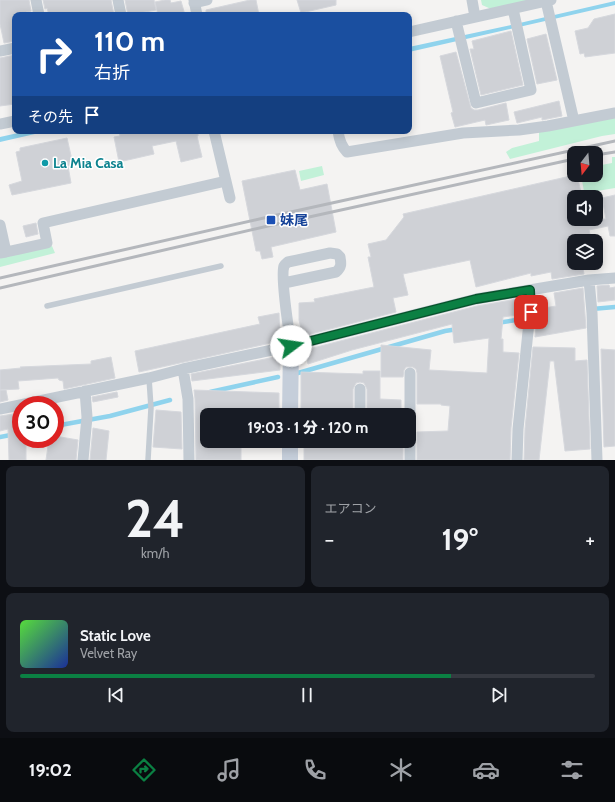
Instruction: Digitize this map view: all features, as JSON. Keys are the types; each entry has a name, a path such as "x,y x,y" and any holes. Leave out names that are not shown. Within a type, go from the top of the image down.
{"main road":[{"path":"290,408 291,346"},
{"path":"290,448 290,460"}],"street":[{"path":"36,0 38,12"},
{"path":"118,0 120,12"},
{"path":"196,12 194,2 207,0"},
{"path":"472,0 475,17"},
{"path":"412,31 549,1 549,13 574,121"},
{"path":"456,21 460,32 476,103 531,90 513,8"},
{"path":"0,51 12,49"},
{"path":"338,134 340,143 344,149 347,152 353,152 372,147 463,133 519,130 615,113"},
{"path":"0,124 12,121"},
{"path":"215,134 230,198"},
{"path":"0,225 3,252 47,243 43,223 226,181"},
{"path":"284,283 336,272 341,266 340,257 337,254 330,253 288,262 285,264 283,268 284,283 291,346"},
{"path":"0,409 149,378 183,369 291,346 476,299 589,280 615,278"},
{"path":"589,280 592,309 597,460"},
{"path":"517,460 518,429 530,319 530,290"},
{"path":"183,369 188,399 189,460"},
{"path":"410,373 410,408"},
{"path":"360,389 360,408"},
{"path":"83,460 86,420 85,391"},
{"path":"410,448 410,460"}],"lane":[{"path":"47,306 221,266"},
{"path":"148,460 151,405 149,378"}],"green space":[{"path":"481,0 530,0 491,9 482,5"},
{"path":"615,117 615,134 510,159 506,152 512,148 539,141 539,131"},
{"path":"612,157 615,157 615,188 603,190 584,190 582,182 603,182 603,165 612,163"},
{"path":"322,166 324,175 301,181 299,171"},
{"path":"52,246 55,253 0,267 0,257"}],"water":[{"path":"615,1 615,5 412,51 412,46"},
{"path":"14,134 35,134 0,142 0,137"}],"building":[{"path":"0,0 29,0 31,11 12,12 12,42 4,43 0,24"},
{"path":"43,0 111,0 113,12 48,12 47,8 45,9"},
{"path":"125,0 154,0 156,10 145,12 127,12"},
{"path":"170,0 171,3 181,1 184,12 157,12 155,2"},
{"path":"256,0 258,12 206,12 206,10"},
{"path":"297,0 336,0 336,5 301,12"},
{"path":"615,14 615,53 585,57 584,53 580,54 575,31 588,28 594,19"},
{"path":"511,31 523,85 481,95 470,49 474,49 472,41"},
{"path":"546,34 557,80 537,84 527,39"},
{"path":"456,52 471,108 478,110 506,103 509,120 486,125 485,120 455,127 440,56"},
{"path":"12,56 12,104 0,106 0,58"},
{"path":"559,101 562,116 542,120 542,117 517,123 514,112"},
{"path":"120,134 198,134 197,136 202,157 181,162 176,141 152,146 154,154 119,162 114,137 120,136"},
{"name":"La Mia Casa","path":"67,138 72,160 70,160 72,166 68,166 71,183 12,195 9,185 22,181 16,152 20,151 20,148"},
{"path":"295,170 300,190 327,184 336,232 271,247 273,257 262,259 260,251 256,251 242,181"},
{"path":"567,177 567,182 579,182 580,190 567,190 567,226 603,226 603,219 606,219 603,198 615,195 615,236 610,236 608,226 589,230 590,234 567,234 567,270 583,270 584,274 552,279 551,272 531,276 531,273 476,287 470,260 403,274 408,295 393,298 396,312 303,336 299,320 299,303 315,302 314,299 374,287 368,257 371,257 368,244 386,240 404,217 403,214"},
{"path":"36,223 38,234 26,237 23,226"},
{"path":"609,285 610,288 615,287 615,300 598,302 597,286"},
{"path":"583,288 586,328 535,337 538,309 556,306 554,293"},
{"path":"523,298 524,314 503,317 501,339 503,339 503,352 519,353 511,428 510,460 417,460 417,432 448,431 450,406 441,404 417,404 417,373 416,369 413,367 406,367 403,377 381,377 381,345 431,350 429,370 487,373 489,338 454,343 452,324 352,350 308,364 305,350 477,306"},
{"path":"279,313 280,341 139,372 135,351 260,324 258,317"},
{"path":"533,347 575,348 575,361 587,360 590,449 565,451 554,361 550,361 539,460 524,460 525,429"},
{"path":"601,349 615,350 615,446 604,447"},
{"path":"280,356 280,370 192,381 191,374"},
{"path":"111,357 115,378 64,389 63,381 59,380 58,378 18,381 19,389 0,390 0,370 21,368 20,367 91,364 91,361"},
{"path":"363,371 380,371 380,399 401,400 401,408 367,408 367,389 364,383 360,382 356,383 353,389 353,408 301,408 301,372 363,374"},
{"path":"0,390 6,390 8,400 0,402"},
{"path":"194,390 279,393 279,408 200,408 200,448 241,448 241,460 196,460"},
{"path":"117,392 118,397 93,402 92,397"},
{"path":"156,410 181,412 182,449 153,447"},
{"path":"12,414 12,448 26,448 26,460 9,460 8,429 0,431 0,416"},
{"path":"93,428 109,431 106,460 90,460"},
{"path":"64,438 78,440 76,460 46,460 48,448 64,448"},
{"path":"304,448 403,448 403,460 304,460"}],"waterway":[{"path":"592,309 615,307"},
{"path":"497,323 543,316"},
{"path":"298,373 445,331 458,329"},
{"path":"210,392 278,377"},
{"path":"64,424 110,416 170,400"},
{"path":"0,437 12,435"}],"railway":[{"path":"0,278 268,217 615,141"},
{"path":"603,154 615,152"},
{"path":"0,288 268,226 567,161"}],"place":[{"name":"La Mia Casa","path":"45,163"},
{"name":"妹尾","path":"271,220"}],"route":[{"path":"291,346 476,299 530,290 531,312"}]}
